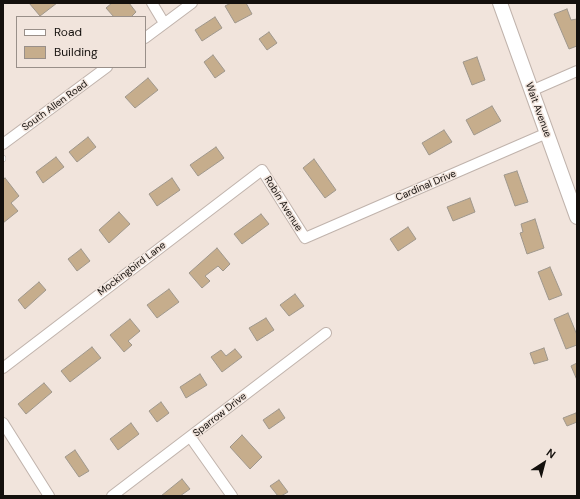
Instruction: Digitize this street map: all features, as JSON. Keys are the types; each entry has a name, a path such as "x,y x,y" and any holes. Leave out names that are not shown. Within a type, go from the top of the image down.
{"main road":[{"name":"Wait Avenue","path":"500,3 530,91 547,133 577,218"}],"street":[{"path":"152,3 164,24"},
{"path":"146,37 192,3"},
{"name":"South Allen Road","path":"3,144 106,68"},
{"path":"530,91 577,71"},
{"name":"Cardinal Drive","path":"305,238 547,133"},
{"name":"Robin Avenue","path":"262,170 305,238"},
{"name":"Mockingbird Lane","path":"3,368 262,170"},
{"name":"Sparrow Drive","path":"112,496 326,333"},
{"path":"3,423 49,496"},
{"path":"190,438 232,496"}],"building":[{"path":"29,3 57,3 40,16"},
{"path":"112,3 129,3 136,12 132,16 113,16 106,8"},
{"path":"231,3 246,3 252,14 235,23 225,6"},
{"path":"567,9 571,20 577,19 577,46 569,49 554,14"},
{"path":"215,17 222,28 202,41 195,30"},
{"path":"269,32 277,43 267,50 259,39"},
{"path":"213,55 225,71 215,78 204,62"},
{"path":"477,57 485,80 472,85 463,62"},
{"path":"148,78 158,90 135,108 125,97"},
{"path":"492,106 501,121 474,135 466,120"},
{"path":"444,130 452,142 429,155 422,143"},
{"path":"88,137 96,147 77,162 69,152"},
{"path":"216,147 224,158 198,176 190,165"},
{"path":"56,157 64,167 43,183 36,172"},
{"path":"314,159 336,190 325,198 303,168"},
{"path":"517,171 528,202 515,206 504,175"},
{"path":"5,178 19,196 11,203 18,211 3,223 3,180"},
{"path":"172,178 180,190 157,206 149,194"},
{"path":"470,198 475,212 453,221 447,207"},
{"path":"119,212 130,224 109,243 99,230"},
{"path":"261,214 269,224 242,244 234,234"},
{"path":"535,219 544,248 527,254 520,233 523,232 521,224"},
{"path":"408,227 416,239 398,251 390,239"},
{"path":"217,248 230,264 223,271 218,266 205,276 210,281 202,288 189,273"},
{"path":"81,249 90,261 77,271 68,259"},
{"path":"550,267 562,295 549,300 538,272"},
{"path":"39,282 46,290 25,309 18,300"},
{"path":"169,289 179,302 157,318 147,305"},
{"path":"295,294 304,306 289,316 280,305"},
{"path":"568,313 577,335 577,345 566,349 554,319"},
{"path":"266,318 274,330 257,341 249,328"},
{"path":"130,319 140,331 128,341 132,345 124,352 110,335"},
{"path":"92,347 101,358 70,382 61,371"},
{"path":"544,348 548,360 534,364 530,353"},
{"path":"235,349 242,357 222,372 211,357 221,350 226,356"},
{"path":"577,363 577,380 571,366"},
{"path":"200,374 207,385 186,398 180,387"},
{"path":"44,383 52,392 26,414 18,404"},
{"path":"161,402 169,413 157,422 149,411"},
{"path":"279,409 285,418 269,429 263,420"},
{"path":"576,413 577,422 567,426 563,418"},
{"path":"131,423 139,434 118,450 110,439"},
{"path":"242,435 262,457 250,469 230,447"},
{"path":"75,450 89,471 79,477 65,457"},
{"path":"182,479 190,489 180,496 161,496"},
{"path":"279,480 288,492 281,496 278,496 270,486"}]}
